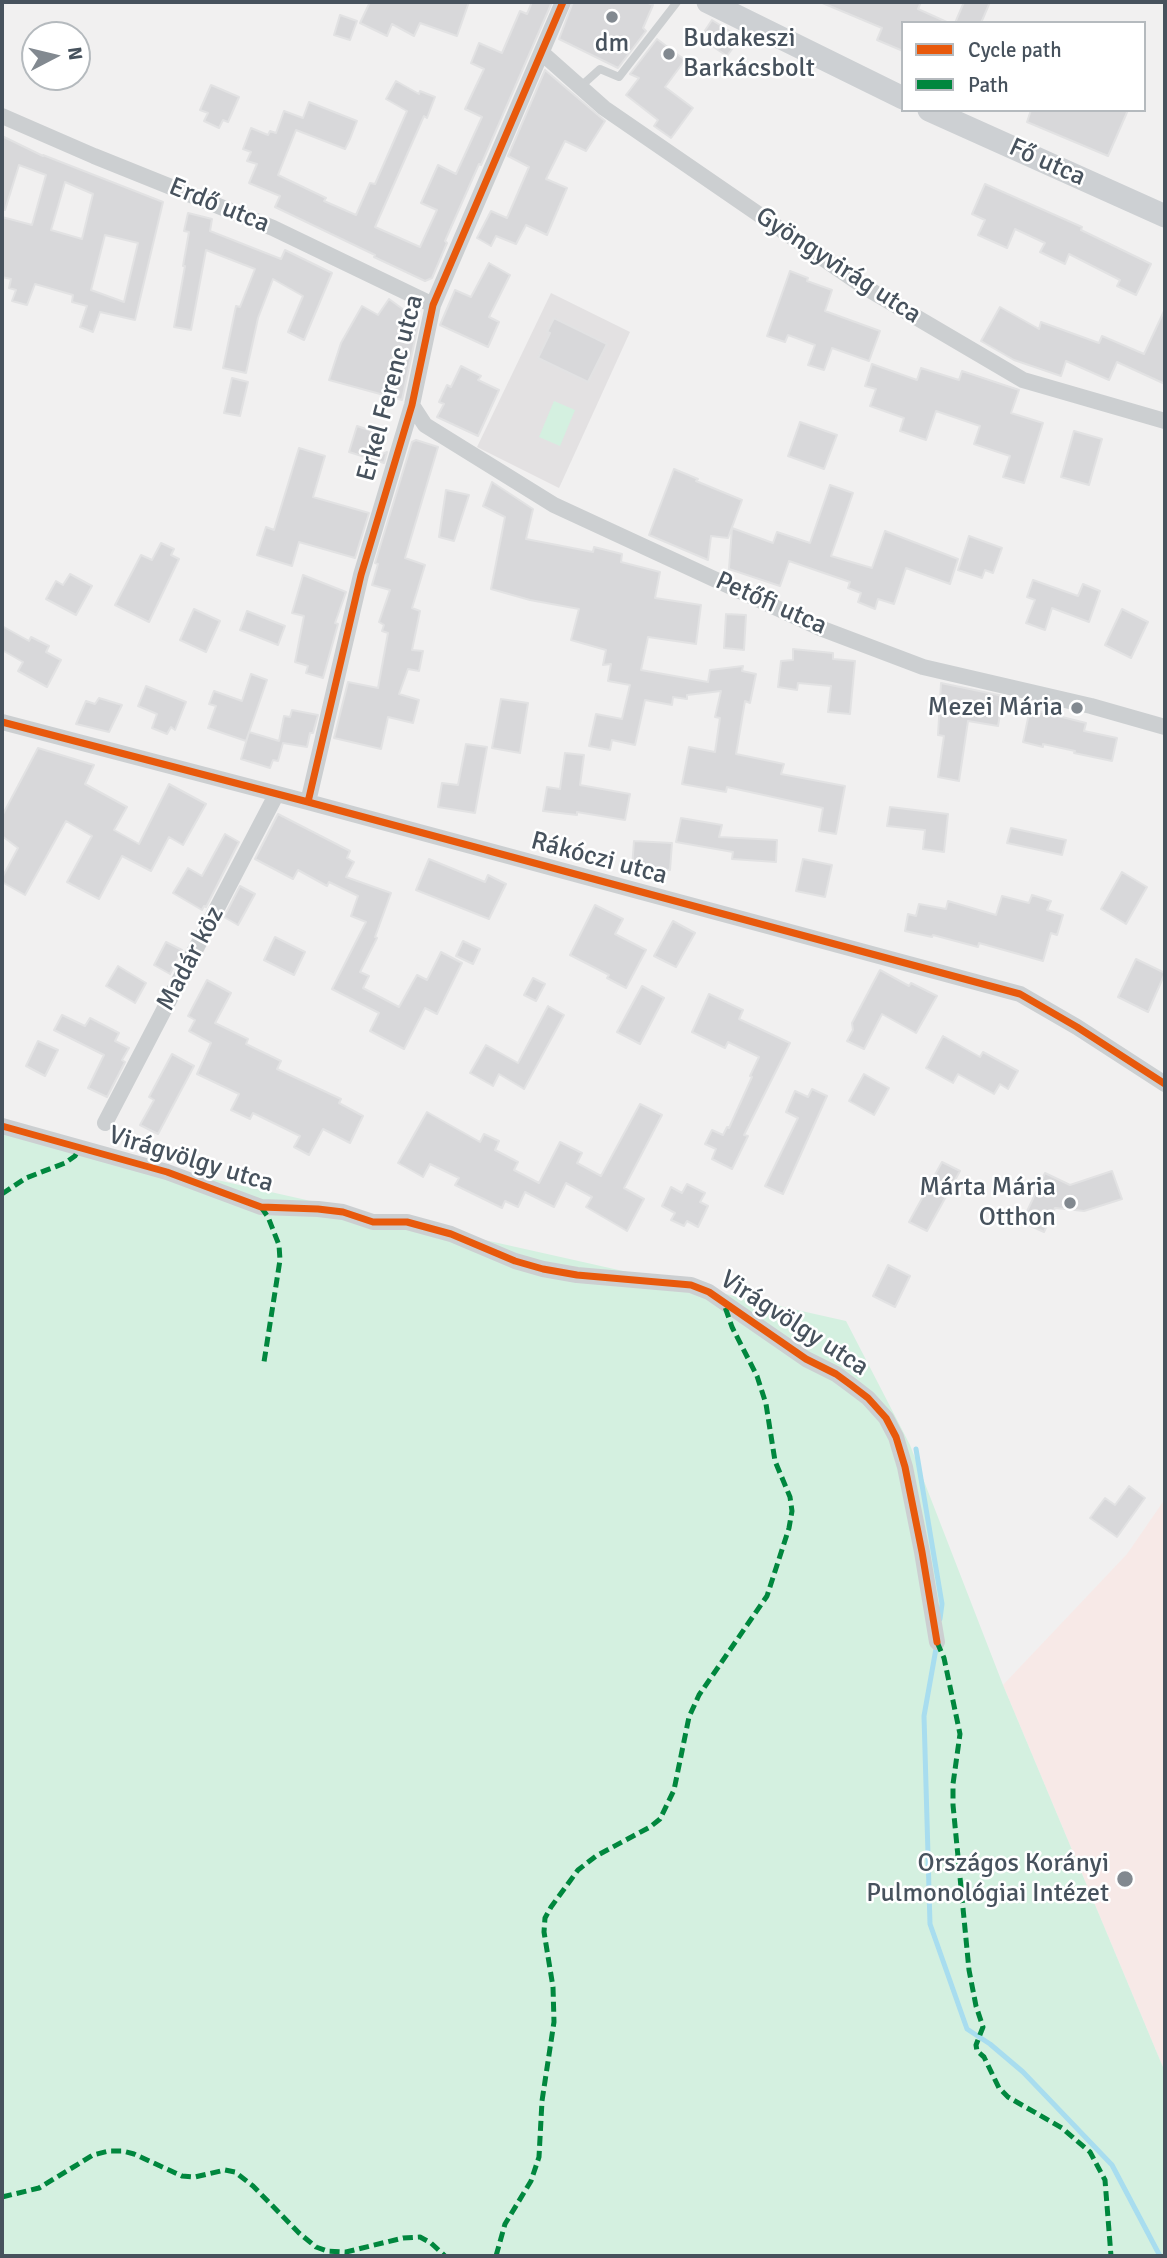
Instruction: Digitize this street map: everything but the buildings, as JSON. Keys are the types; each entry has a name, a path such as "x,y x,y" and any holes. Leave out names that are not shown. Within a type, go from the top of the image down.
{"main road":[{"path":"708,2 901,97"},
{"name":"Fő utca","path":"933,112 1165,216"}],"street":[{"name":"Erkel Ferenc utca","path":"308,802 361,575 412,405 433,304 563,2"},
{"name":"Gyöngyvirág utca","path":"542,53 604,108 863,286 1023,380 1165,421"},
{"name":"Erdő utca","path":"2,116 273,228 433,304"},
{"name":"Petőfi utca","path":"412,405 425,425 554,505 820,628 923,667 1091,706 1165,727"},
{"name":"Rákóczi utca","path":"2,722 1020,994 1165,1084"},
{"name":"Madár köz","path":"106,1123 276,795"},
{"name":"Virágvölgy utca","path":"2,1126 167,1172 261,1207 343,1212 373,1222 424,1225 515,1261 543,1269 577,1275 691,1285 709,1292 806,1359 852,1385 886,1418 896,1437 905,1467 937,1642"}],"lane":[{"path":"580,87 600,69 619,77 677,2"}],"shaded area":[{"path":"551,293 630,332 559,488 477,447"},
{"name":"Országos Korányi Pulmonológiai Intézet","path":"1165,1499 1165,2072 1003,1685 1127,1554"}],"green space":[{"path":"554,401 575,410 560,446 539,437"},
{"path":"2,1118 79,1149 846,1321 910,1445 1003,1685 1165,2072 1165,2256 2,2256"}],"waterway":[{"path":"916,1449 942,1604 940,1619"},
{"path":"937,1643 924,1716 930,1924 967,2029 990,2044 1023,2072 1112,2165 1160,2256"}],"marked path":[{"path":"2,1194 26,1178 65,1163 75,1156 79,1149"},
{"path":"261,1207 279,1245 280,1260 264,1362"},
{"path":"496,2256 505,2224 531,2181 539,2157 542,2101 554,2022 553,1987 544,1932 545,1918 578,1870 596,1856 660,1819 674,1790 689,1717 699,1695 767,1596 789,1528 792,1511 790,1497 775,1461 766,1404 757,1376 732,1327 724,1304"},
{"path":"937,1642 944,1658 960,1734 953,1805 969,1970 983,2027 976,2045 977,2051 984,2057 999,2088 1008,2097 1062,2128 1090,2152 1105,2180 1111,2256"},
{"path":"2,2197 39,2188 93,2155 123,2151 182,2176 195,2177 225,2170 235,2172 253,2186 299,2233 316,2247 327,2251 346,2252 403,2238 420,2237 445,2256"}],"cycle path":[{"path":"308,802 361,575 412,405 433,305 563,2"},
{"path":"2,722 1020,994 1165,1084"},
{"path":"2,1126 167,1172 261,1207 318,1209 343,1212 373,1222 407,1222 451,1234 515,1261 543,1269 577,1275 691,1285 709,1292 806,1359 836,1374 868,1398 886,1418 896,1437 905,1467 937,1642"}],"place":[{"name":"dm","path":"612,17"},
{"name":"Budakeszi Barkácsbolt","path":"669,54"},
{"name":"Mezei Mária","path":"1077,708"},
{"name":"Márta Mária Otthon","path":"1070,1203"},
{"name":"Országos Korányi Pulmonológiai Intézet","path":"1125,1879"}]}
